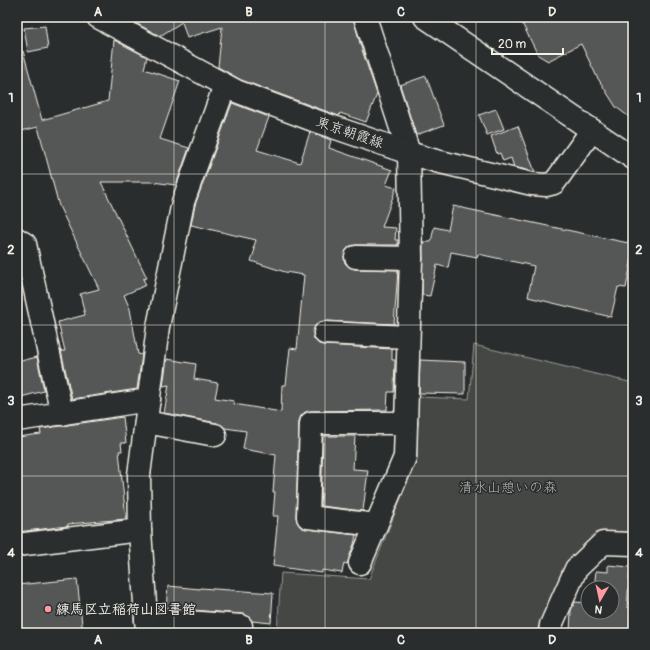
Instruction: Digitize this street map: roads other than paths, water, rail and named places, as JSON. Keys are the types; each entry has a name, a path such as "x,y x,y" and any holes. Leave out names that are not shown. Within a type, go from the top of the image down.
{"street":[{"name":"東京朝霞線","path":"98,17 236,91 313,120 409,153 532,184 546,185 554,182 592,130"},
{"path":"360,563 405,457 411,258 409,153 365,17"},
{"path":"424,17 633,158"},
{"path":"225,85 183,202 158,327 139,475 140,530 146,626 241,626"},
{"path":"17,239 26,244 62,414"},
{"path":"356,257 411,258"},
{"path":"325,333 408,337"},
{"path":"17,420 149,400"},
{"path":"146,422 215,435"},
{"path":"376,525 308,517 311,423 406,423"},
{"path":"17,545 140,530"},
{"path":"550,633 551,625 576,569 603,543 633,544"}],"place":[{"name":"練馬区立稲荷山図書館","path":"48,609"}],"park label":[{"name":"清水山憩いの森","path":"508,487"}]}
